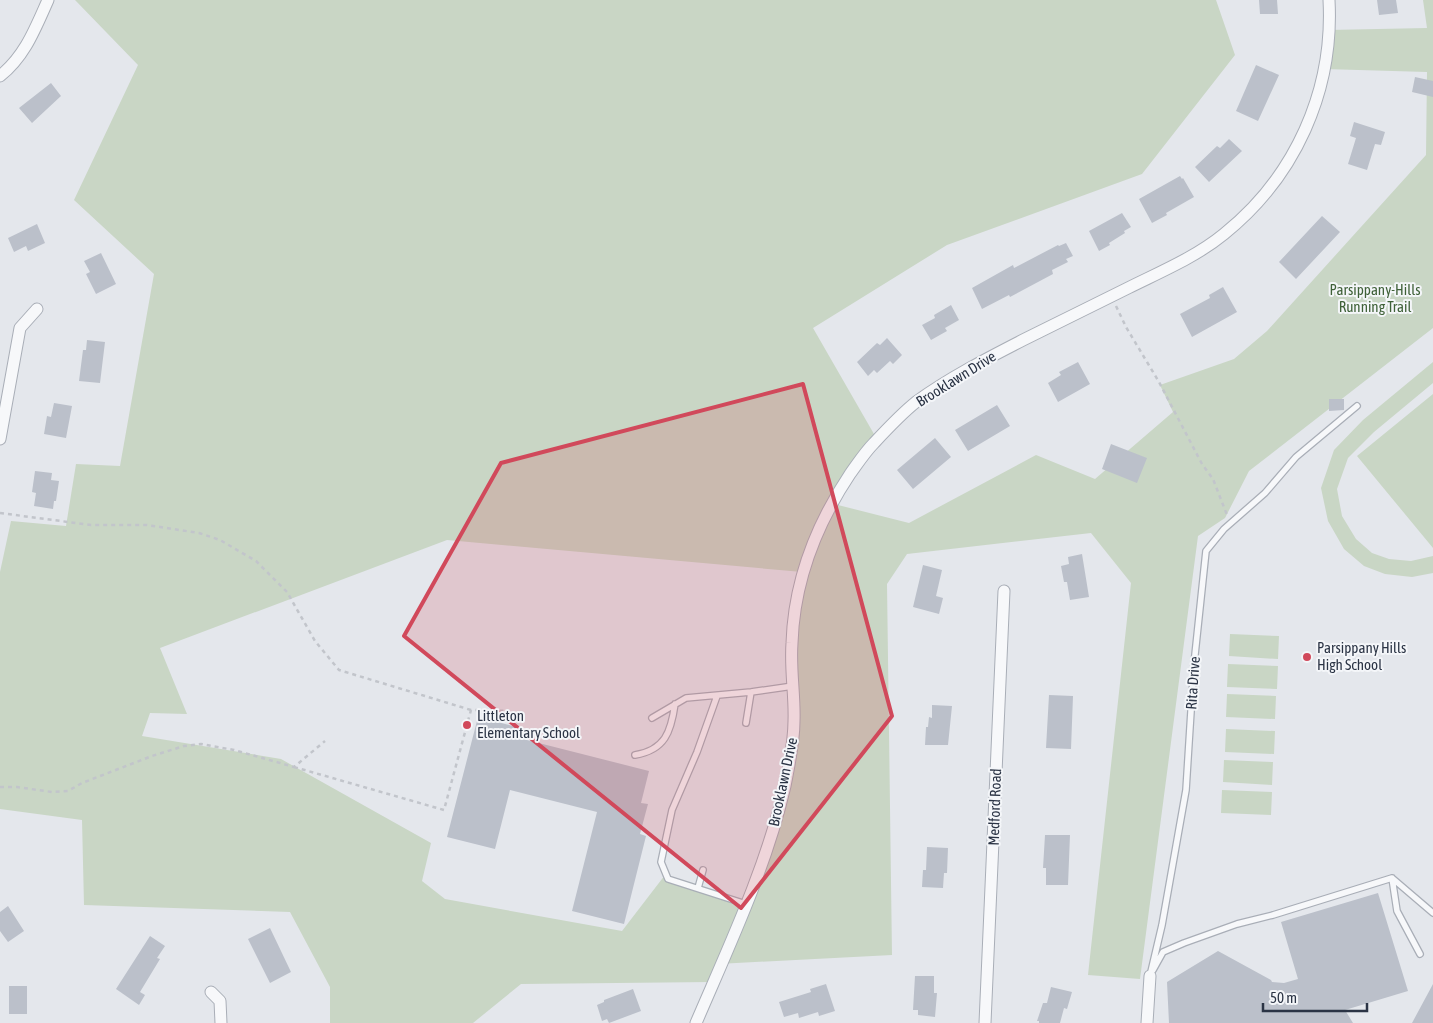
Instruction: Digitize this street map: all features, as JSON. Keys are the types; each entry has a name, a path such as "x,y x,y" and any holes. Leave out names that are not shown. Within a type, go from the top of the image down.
{"street":[{"path":"0,76 23,53 48,0"},
{"name":"Brooklawn Drive","path":"696,1023 768,847 784,788 790,759 794,723 792,644 795,610 802,572 816,533 833,499 870,447 914,404 942,384 990,357 1189,257 1222,236 1269,191 1286,168 1306,130 1317,101 1324,76 1328,45 1329,0"},
{"path":"0,439 20,328 37,309"},
{"name":"Medford Road","path":"984,1023 1004,591"},
{"name":"Rita Drive","path":"1147,1023 1150,976"},
{"path":"211,992 220,1001 221,1023"}],"lane":[{"name":"Rita Drive","path":"1150,976 1162,925 1186,790 1194,664 1206,551 1230,523 1265,492 1296,457 1357,406"},
{"path":"652,718 686,698 793,686"},
{"path":"746,723 751,692"},
{"path":"717,696 672,810 661,862 668,879 746,904"},
{"path":"634,755 656,748 663,741 670,731 675,704"},
{"path":"698,888 703,870"},
{"path":"1150,976 1163,952 1184,943 1237,924 1392,878"},
{"path":"1392,878 1433,913"},
{"path":"1392,878 1397,911 1420,954"}],"path":[{"path":"1111,296 1126,327 1159,382 1202,464 1213,479 1230,523"},
{"path":"0,513 91,525 147,525 199,534 220,540 256,561 287,592 315,641 339,670 471,710 509,711"},
{"path":"0,787 17,787 52,792 68,791 82,783 152,756 184,746 201,744 234,750 444,810 471,710"},
{"path":"294,767 325,741"}],"highlighted area":[{"path":"803,384 892,716 741,908 404,636 501,463"}],"green space":[{"name":"Parsippany-Hills Running Trail","path":"75,0 1216,0 1235,55 1142,174 947,245 813,328 878,441 834,504 909,523 1036,455 1095,479 1173,412 1160,385 1234,359 1267,331 1426,155 1427,72 1324,69 1328,30 1427,28 1423,0 1433,0 1433,328 1249,471 1225,518 1198,536 1140,979 1088,975 1131,583 1091,533 907,554 887,584 892,955 718,964 712,982 521,984 473,1023 330,1023 330,987 290,912 84,905 82,820 0,809 0,572 11,521 66,526 76,464 120,466 154,274 74,200 138,65","holes":["447,540 802,572 786,789 744,902 665,875 622,931 445,899 422,881 431,843 281,759 142,736 150,713 187,714 160,648"]},
{"path":"1433,362 1433,383 1374,432 1348,458 1337,489 1342,516 1356,539 1372,553 1389,559 1411,561 1433,556 1433,573 1412,577 1385,574 1364,566 1344,549 1328,521 1321,488 1334,450 1363,420"},
{"path":"1433,394 1433,548 1357,456"},
{"path":"1230,634 1279,636 1278,659 1229,656"},
{"path":"1228,664 1278,666 1277,689 1227,687"},
{"path":"1227,694 1276,696 1275,719 1226,717"},
{"path":"1226,729 1275,731 1274,754 1225,752"},
{"path":"1224,760 1273,762 1272,785 1223,782"},
{"path":"1222,790 1272,792 1271,815 1221,813"}],"building":[{"path":"1259,0 1277,0 1278,14 1260,14"},
{"path":"1377,0 1396,0 1398,13 1379,15"},
{"path":"1256,65 1279,75 1258,121 1236,111"},
{"path":"1415,77 1433,81 1433,97 1412,92"},
{"path":"51,83 61,96 32,123 19,108"},
{"path":"1354,122 1385,132 1381,145 1375,144 1367,170 1348,164 1356,138 1350,136"},
{"path":"1229,139 1242,151 1209,182 1195,167 1217,146 1220,148"},
{"path":"1180,176 1194,197 1152,223 1139,199"},
{"path":"1122,213 1131,227 1109,243 1110,245 1099,251 1089,231"},
{"path":"1322,216 1340,232 1296,279 1279,262"},
{"path":"37,224 45,243 28,251 26,246 14,252 8,238"},
{"path":"1066,243 1073,256 1066,259 1068,262 1052,270 1053,274 1010,297 1009,295 982,309 972,288 1013,265 1014,268 1058,245"},
{"path":"101,253 116,284 96,294 86,274 90,272 84,261"},
{"path":"1223,287 1237,312 1192,337 1180,314 1210,298 1209,295"},
{"path":"951,305 959,320 945,328 947,331 931,340 922,325 935,318 934,315"},
{"path":"887,338 902,355 893,364 890,361 877,373 874,370 868,376 857,362 877,343 880,345"},
{"path":"87,340 105,342 100,383 79,381 83,350 86,350"},
{"path":"1078,362 1090,384 1058,402 1048,383 1061,375 1059,372"},
{"path":"1329,399 1344,399 1344,410 1329,411"},
{"path":"54,403 72,406 66,438 44,434 47,416 51,417"},
{"path":"997,405 1010,426 968,451 955,430"},
{"path":"935,438 951,457 913,489 897,470"},
{"path":"1111,444 1147,458 1137,483 1102,469"},
{"path":"35,471 52,473 51,480 59,481 53,509 34,506 36,493 32,492"},
{"path":"1082,554 1089,597 1070,600 1067,582 1064,582 1061,566 1069,564 1068,557"},
{"path":"923,565 942,570 936,596 943,598 939,614 913,607"},
{"path":"1049,695 1073,696 1071,749 1046,748"},
{"path":"932,705 952,706 948,745 925,745 926,727 928,727 929,717 932,718"},
{"name":"Littleton Elementary School","path":"478,717 521,728 519,738 649,771 641,803 648,804 640,834 646,836 624,924 572,911 597,812 510,790 495,849 447,837"},
{"path":"1045,835 1070,835 1068,885 1046,885 1046,868 1043,868"},
{"path":"927,847 948,848 947,873 944,873 943,888 922,887 923,870 926,870"},
{"path":"1378,893 1408,991 1345,1010 1353,1023 1169,1023 1167,982 1218,951 1272,982 1284,983 1298,979 1281,922"},
{"path":"8,906 24,931 8,942 0,931 0,912"},
{"path":"270,928 291,972 270,983 248,939"},
{"path":"150,936 165,946 157,958 160,959 140,992 145,995 139,1005 116,989"},
{"path":"915,976 934,976 934,993 937,993 935,1017 918,1015 918,1010 913,1010"},
{"path":"826,984 835,1011 819,1016 818,1012 799,1018 798,1013 784,1017 779,1002 811,992 810,989"},
{"path":"1433,984 1433,1023 1412,1023"},
{"path":"9,986 27,986 27,1014 9,1014"},
{"path":"1051,987 1072,992 1067,1009 1064,1008 1060,1023 1039,1023 1037,1021 1043,1003 1047,1003"},
{"path":"633,989 641,1011 609,1023 607,1019 602,1021 597,1005 604,1002 604,1000"}],"place":[{"name":"Parsippany Hills High School","path":"1307,657"},
{"name":"Littleton Elementary School","path":"467,725"}]}
